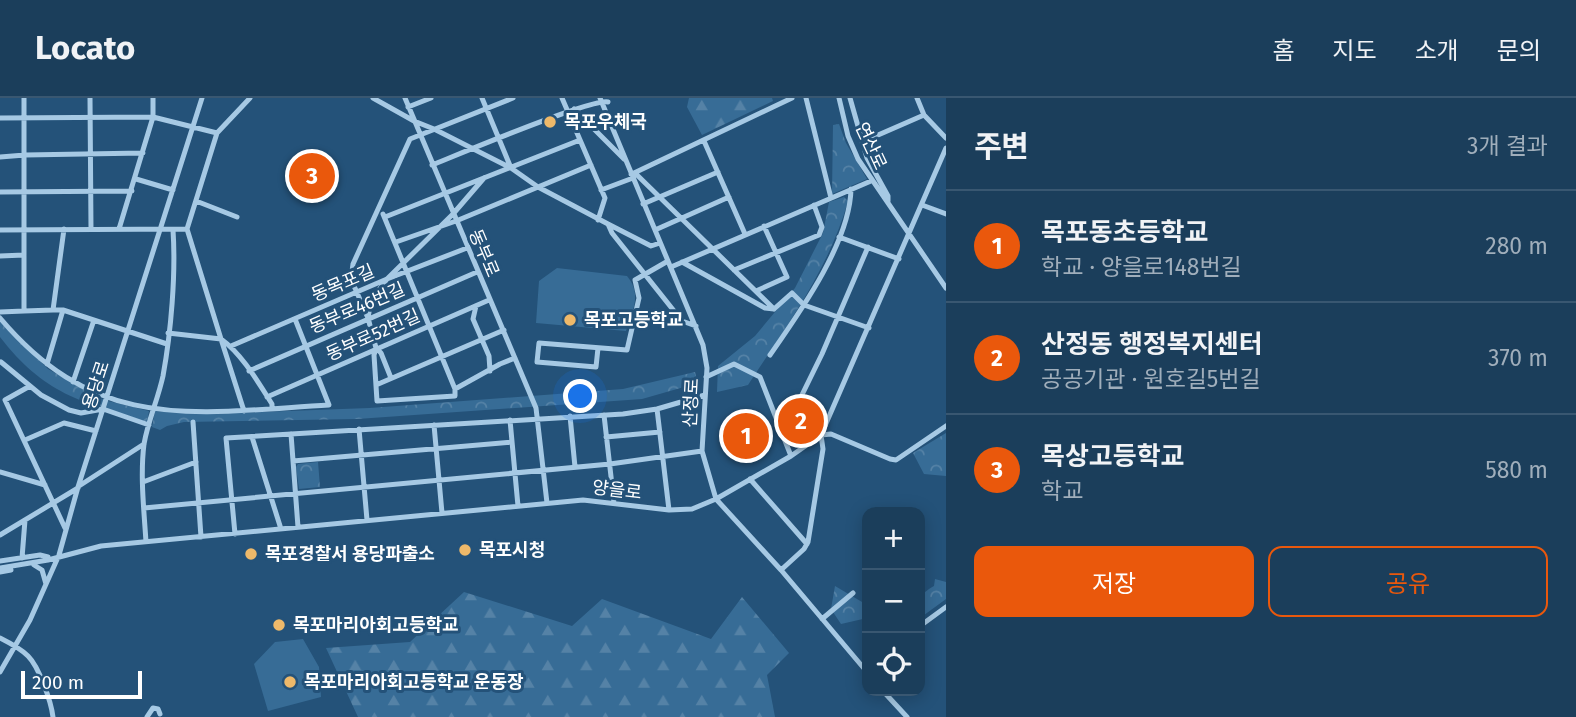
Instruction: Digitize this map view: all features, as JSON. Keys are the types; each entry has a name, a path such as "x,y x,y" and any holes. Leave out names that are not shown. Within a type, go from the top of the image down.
{"street":[{"path":"24,98 24,311"},
{"path":"90,98 91,229"},
{"path":"119,229 153,117 153,98"},
{"name":"용당로","path":"0,672 46,588 58,556 202,98"},
{"path":"200,107 208,98"},
{"path":"244,411 187,229 216,133 250,98"},
{"path":"373,98 511,168 538,187 598,220 650,246 660,243"},
{"name":"동부로","path":"405,98 534,403 547,503"},
{"path":"408,107 431,98"},
{"path":"482,98 511,168"},
{"path":"380,207 455,389 455,396 377,401 374,355 376,348 368,318 351,277 352,268 410,139 513,98"},
{"path":"562,98 571,111 625,161"},
{"path":"601,190 792,98"},
{"path":"806,98 831,198"},
{"name":"연산로","path":"839,98 848,136 871,181 883,199 888,201"},
{"name":"연산로","path":"850,98 867,158 888,196 888,201 946,288"},
{"path":"917,98 924,115 946,138"},
{"path":"432,165 603,100"},
{"name":"산정로","path":"603,100 625,161 704,345 706,377 702,451 716,499 862,665"},
{"path":"571,111 580,140 605,198 598,220"},
{"path":"862,142 924,115"},
{"path":"0,118 153,117 216,133"},
{"path":"384,217 580,140"},
{"path":"704,141 745,234"},
{"path":"781,570 806,547 824,442 821,435 946,148"},
{"path":"0,157 143,153"},
{"path":"396,242 456,221 591,165"},
{"path":"643,204 718,172"},
{"path":"632,176 636,174 661,196 774,309"},
{"path":"368,318 371,300 387,279 453,214 484,178"},
{"path":"136,179 173,190"},
{"path":"598,348 596,367 537,362 538,343 626,350 639,298 635,280 871,181"},
{"path":"770,355 804,305 839,237 850,203 850,189"},
{"path":"0,192 132,191"},
{"path":"654,230 729,197"},
{"path":"196,201 237,216"},
{"path":"734,270 821,232 822,227 814,205"},
{"path":"922,205 946,214"},
{"path":"607,224 682,321 696,326"},
{"path":"756,291 787,277 764,226"},
{"path":"53,310 64,229"},
{"path":"0,230 187,229"},
{"path":"146,542 144,444 162,377 167,344 174,257 173,230"},
{"path":"839,237 899,259"},
{"path":"776,416 797,405 867,247"},
{"name":"동목포길","path":"231,346 467,248"},
{"path":"0,256 24,255"},
{"path":"682,262 765,308 774,309 792,293 804,305 869,328"},
{"name":"동부로46번길","path":"249,371 477,272"},
{"name":"동부로52번길","path":"268,397 489,300"},
{"path":"476,306 473,319 489,356 490,371"},
{"path":"167,344 63,310 0,315 16,337 73,382 107,398 153,409 198,412 329,405 295,319"},
{"path":"47,364 63,310"},
{"path":"73,382 94,320"},
{"path":"376,385 503,330"},
{"path":"168,333 221,339 231,346 268,397 272,408"},
{"path":"376,348 382,353 391,379"},
{"path":"455,389 515,358"},
{"path":"1,362 41,395 69,410 80,413 103,409 149,425"},
{"path":"706,377 734,364 760,377 791,456"},
{"path":"30,386 5,400 65,528"},
{"path":"235,534 226,438 604,415 657,409 705,395"},
{"path":"657,409 669,510"},
{"path":"604,415 614,503"},
{"path":"570,416 575,467"},
{"path":"510,420 518,506"},
{"path":"193,422 201,537"},
{"path":"25,440 64,423 96,431"},
{"path":"434,425 442,513"},
{"path":"821,435 831,434 896,460 946,426"},
{"path":"359,429 366,520"},
{"path":"607,437 660,432"},
{"path":"291,434 298,527"},
{"name":"양을로","path":"0,566 48,559 101,546 583,500 669,510 692,509 716,499 791,456 821,435"},
{"path":"252,437 281,529"},
{"path":"293,461 512,442"},
{"path":"0,535 144,444"},
{"path":"144,508 610,464 702,451"},
{"path":"143,482 196,462"},
{"path":"0,471 45,485"},
{"path":"750,479 806,547"},
{"path":"22,558 25,520"},
{"path":"0,566 40,555 48,559"},
{"path":"0,566 34,565 48,559"},
{"path":"34,565 42,570 46,577 46,588"},
{"path":"822,619 853,593"},
{"path":"925,622 946,607"},
{"path":"0,638 15,645 30,658 52,703 53,717"},
{"path":"888,696 907,717"},
{"path":"147,717 153,708 158,709 160,714"}],"green space":[{"path":"689,98 772,98 773,101 702,135 687,107"},
{"path":"839,124 846,143 867,179 832,194 833,125"},
{"path":"844,197 848,201 830,250 777,341 748,385 717,392 718,366 755,336 795,288 823,233 829,202"},
{"path":"557,268 627,276 635,296 626,331 536,323 539,281"},
{"path":"0,320 48,369 104,400 149,411 147,422 83,402 48,383 16,356 0,337"},
{"path":"695,372 698,383 642,399 357,419 184,422 160,430 152,427 155,411 210,414 370,408 623,389"},
{"path":"946,433 946,476 924,474 913,453"},
{"path":"318,462 320,487 299,489 296,467 298,464"},
{"path":"935,579 946,582 946,599 925,614 925,593 934,586"},
{"path":"835,586 862,602 862,619 841,624 831,609"},
{"path":"464,592 572,626 602,599 711,639 742,597 789,653 767,675 775,717 358,717 326,648 410,642"},
{"name":"목포마리아회고등학교 운동장","path":"303,639 319,667 321,697 268,711 254,664 275,642"}],"place":[{"name":"목포우체국","path":"550,122"},
{"name":"목상고등학교","path":"312,176"},
{"name":"목포고등학교","path":"570,320"},
{"name":"산정동 행정복지센터","path":"801,421"},
{"name":"목포동초등학교","path":"746,436"},
{"name":"목포시청","path":"465,550"},
{"name":"목포경찰서 용당파출소","path":"251,554"},
{"name":"목포마리아회고등학교","path":"279,625"},
{"name":"목포마리아회고등학교 운동장","path":"290,682"}]}
